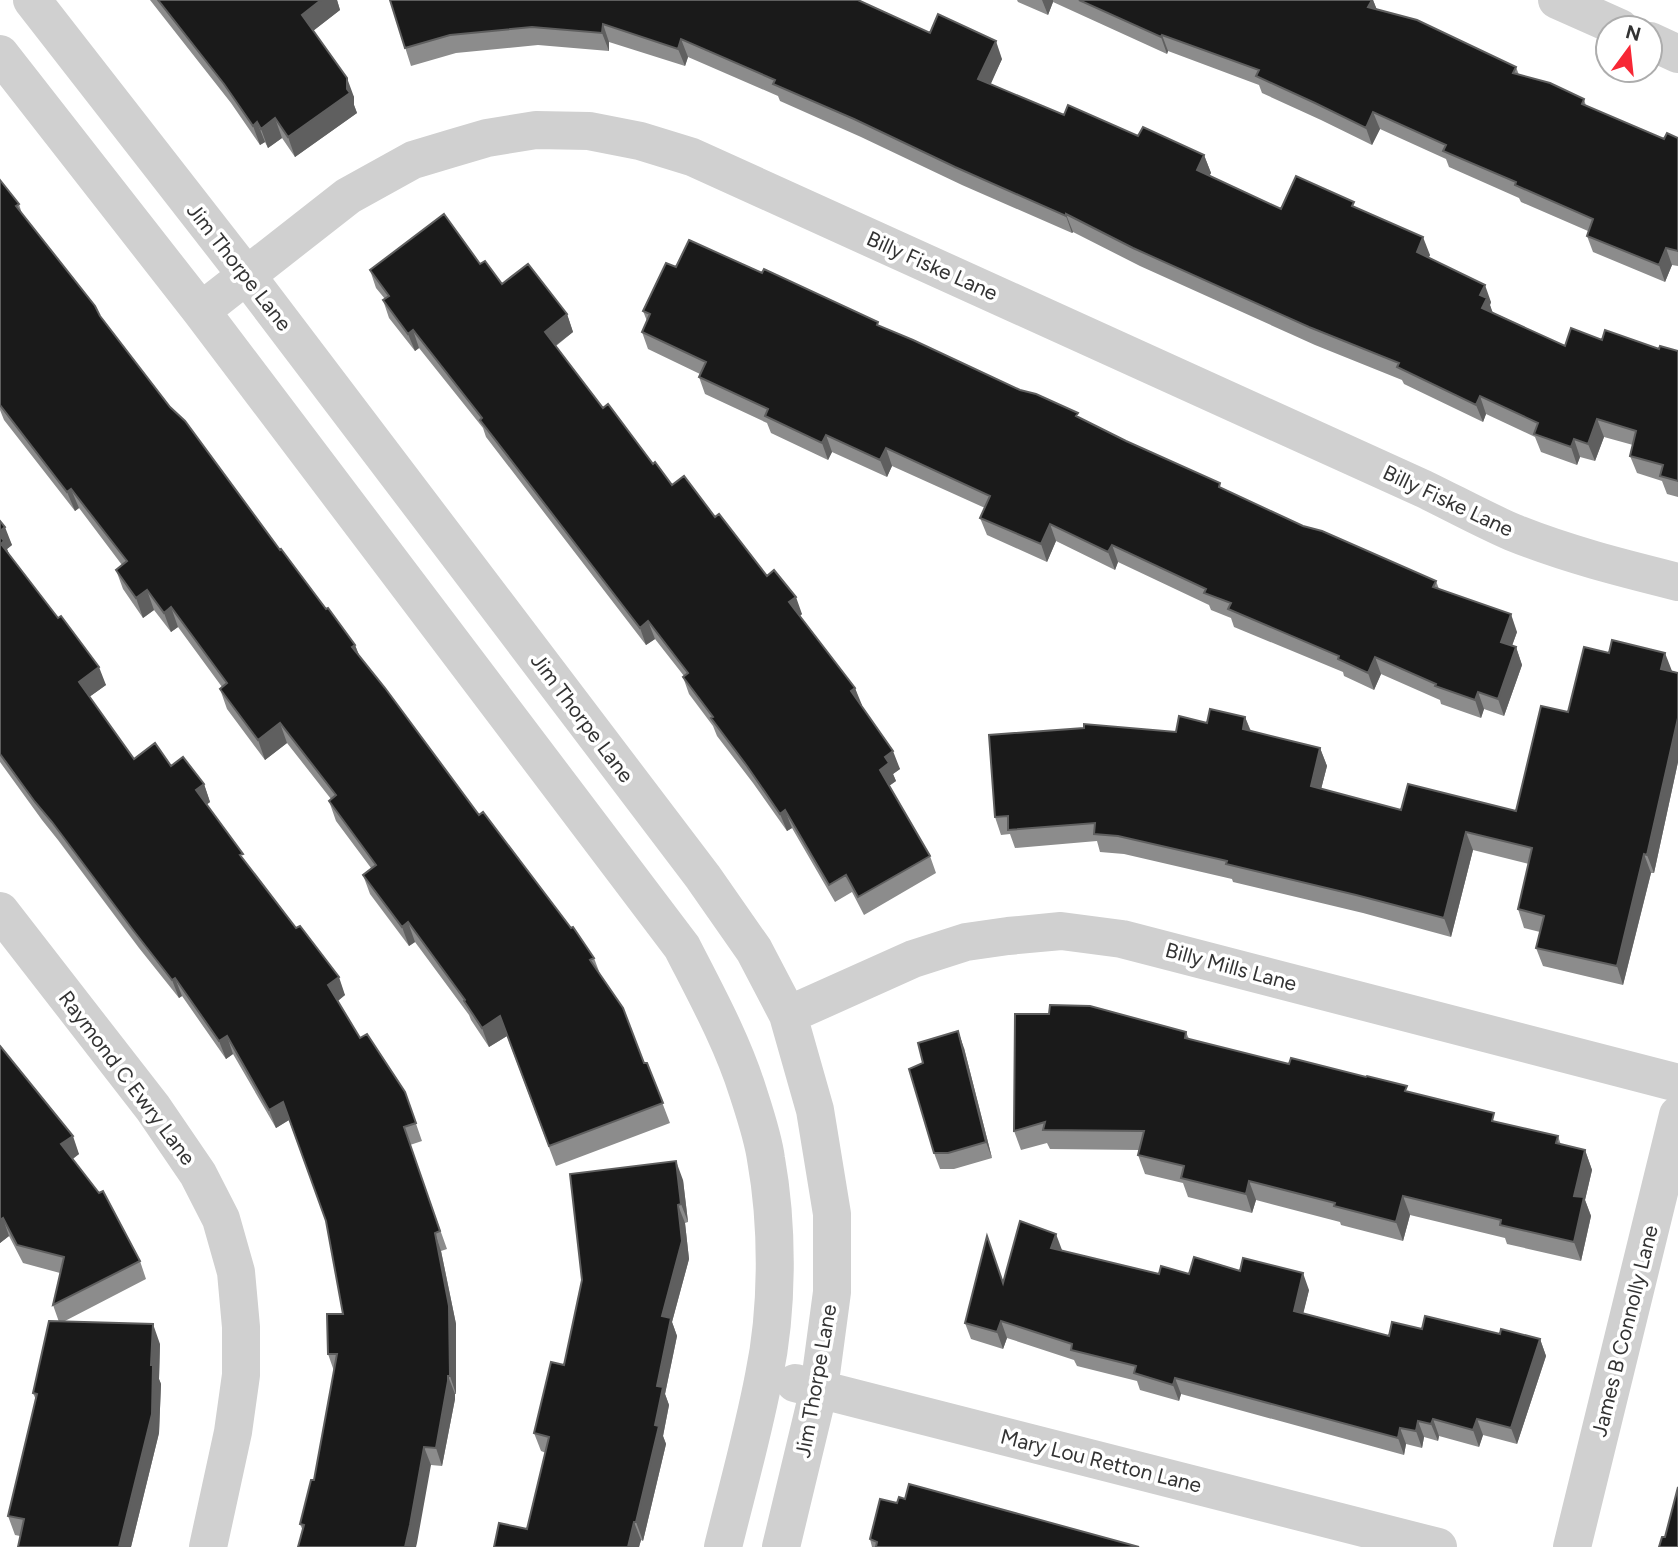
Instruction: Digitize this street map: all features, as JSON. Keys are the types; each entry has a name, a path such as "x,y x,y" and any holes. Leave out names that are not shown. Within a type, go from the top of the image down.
{"street":[{"name":"Jim Thorpe Lane","path":"32,0 247,276 703,877 754,950 788,1015 815,1110 832,1214 832,1292 819,1389 781,1547"},
{"path":"1558,0 1594,16"},
{"path":"0,54 201,311 682,947 723,1028 748,1090 766,1157 774,1219 775,1276 765,1375 723,1547"},
{"name":"Billy Fiske Lane","path":"201,311 348,196 413,160 487,138 536,130 589,131 640,141 692,157 1511,531 1612,566 1678,582"},
{"name":"Raymond C Ewry Lane","path":"0,911 153,1108 198,1174 221,1219 236,1272 241,1327 241,1375 233,1432 208,1547"},
{"name":"Billy Mills Lane","path":"788,1015 913,959 966,942 1061,930 1122,939 1678,1083"},
{"name":"James B Connolly Lane","path":"1572,1547 1678,1115"},
{"name":"Mary Lou Retton Lane","path":"765,1375 1438,1547"}],"building":[{"path":"158,0 321,0 302,15 347,78 347,89 350,93 288,137 275,118 261,129 257,122 253,126 224,84"},
{"path":"390,0 858,0 930,33 938,14 996,41 978,79 1064,115 1068,105 1138,136 1143,127 1204,155 1197,170 1281,209 1296,176 1354,202 1352,206 1423,237 1417,252 1485,285 1480,295 1487,298 1482,308 1565,346 1571,328 1602,340 1605,330 1659,349 1660,346 1678,351 1678,481 1660,476 1663,465 1630,456 1636,431 1597,419 1588,444 1574,439 1571,447 1534,434 1538,423 1480,396 1476,405 1397,367 1399,363 1309,327 1133,248 1066,214 955,167 773,84 775,80 681,39 678,49 603,24 602,33 532,27 450,35 405,48"},
{"path":"1079,0 1372,0 1368,7 1417,20 1516,67 1513,73 1550,83 1584,99 1582,104 1664,139 1667,133 1678,138 1678,251 1666,248 1659,265 1587,236 1593,219 1443,151 1446,145 1373,112 1366,128 1256,76 1259,70 1162,35 1161,37"},
{"path":"0,180 19,204 16,206 100,316 170,407 185,421 280,550 326,609 328,608 355,645 352,647 479,815 483,812 571,928 573,927 594,958 590,960 623,1008 663,1103 549,1146 500,1016 482,1028 408,922 402,927 363,875 376,865 329,801 336,795 280,723 258,740 220,689 227,683 171,607 164,613 147,590 136,598 116,570 127,561 71,489 67,492 0,405"},
{"path":"444,214 480,264 485,261 502,284 528,264 567,314 545,332 603,408 608,404 672,485 684,476 715,517 719,514 767,576 774,570 796,597 789,602 855,688 851,691 893,751 885,757 889,763 880,770 930,856 858,897 846,875 829,885 785,810 780,814 683,677 688,673 648,621 640,628 413,330 408,334 383,300 389,296 370,270"},
{"path":"689,240 762,273 764,269 878,322 877,325 1020,390 1036,394 1078,413 1076,416 1126,441 1220,483 1219,487 1303,526 1322,531 1436,581 1433,587 1511,614 1501,642 1516,647 1498,699 1478,692 1475,700 1435,686 1436,684 1375,657 1368,673 1338,659 1339,656 1228,609 1231,603 1204,593 1206,589 1112,545 1108,552 1050,524 1041,544 980,518 990,496 886,448 880,460 826,435 822,443 765,416 768,409 699,377 706,362 642,332 650,314 643,311 666,263 676,267"},
{"path":"0,536 4,541 1,544 99,667 79,682 134,759 155,743 171,766 183,757 204,784 196,790 243,854 240,855 296,928 300,926 339,977 328,985 360,1038 367,1034 405,1092 416,1123 404,1127 440,1231 435,1233 449,1306 450,1376 436,1448 424,1447 405,1547 298,1547 304,1525 300,1524 311,1480 314,1480 337,1354 328,1354 327,1314 343,1314 326,1221 283,1102 269,1110 227,1036 219,1041 175,978 172,980 0,754"},
{"path":"1612,640 1665,653 1661,669 1678,673 1678,718 1647,855 1644,854 1617,966 1536,948 1544,916 1518,909 1532,848 1466,832 1444,918 1226,864 1227,861 1118,836 1094,834 1095,823 1008,830 1008,816 995,817 989,735 1084,728 1084,724 1176,732 1179,716 1207,723 1210,709 1245,717 1243,729 1320,748 1311,786 1401,810 1408,784 1516,811 1541,706 1568,712 1584,647 1609,653"},
{"path":"1050,1005 1090,1006 1186,1032 1185,1038 1289,1064 1291,1058 1407,1086 1405,1091 1494,1113 1492,1121 1558,1136 1556,1143 1585,1150 1574,1196 1584,1197 1574,1242 1500,1225 1501,1220 1403,1196 1396,1222 1249,1181 1246,1194 1181,1178 1184,1166 1138,1155 1144,1131 1043,1130 1045,1122 1014,1131 1015,1014 1049,1014"},
{"path":"958,1031 986,1142 948,1153 934,1153 909,1069 923,1063 918,1043"},
{"path":"0,1046 73,1136 61,1144 99,1193 103,1191 140,1261 53,1305 64,1257 17,1245 3,1218 0,1220"},
{"path":"676,1161 682,1241 662,1316 671,1318 657,1386 663,1387 655,1425 659,1426 628,1547 494,1547 499,1523 527,1529 549,1437 534,1433 551,1362 564,1365 582,1280 570,1174"},
{"path":"1020,1221 1056,1234 1051,1248 1159,1274 1161,1266 1189,1274 1194,1257 1240,1271 1243,1258 1303,1273 1294,1311 1389,1336 1392,1322 1422,1329 1425,1316 1500,1334 1501,1329 1540,1339 1511,1428 1477,1419 1473,1430 1433,1419 1431,1424 1418,1421 1416,1431 1400,1428 1398,1438 1175,1378 1173,1385 1134,1373 1136,1366 1071,1350 1072,1344 1001,1321 997,1332 965,1323 987,1236 1003,1283"},
{"path":"49,1321 153,1324 152,1414 119,1547 18,1547 24,1519 8,1516 37,1394 33,1393"},
{"path":"909,1484 1139,1547 876,1547 877,1542 870,1539 880,1499 897,1503 899,1497 905,1499"},
{"path":"1678,1487 1678,1547 1659,1547 1662,1537 1665,1537"}]}
